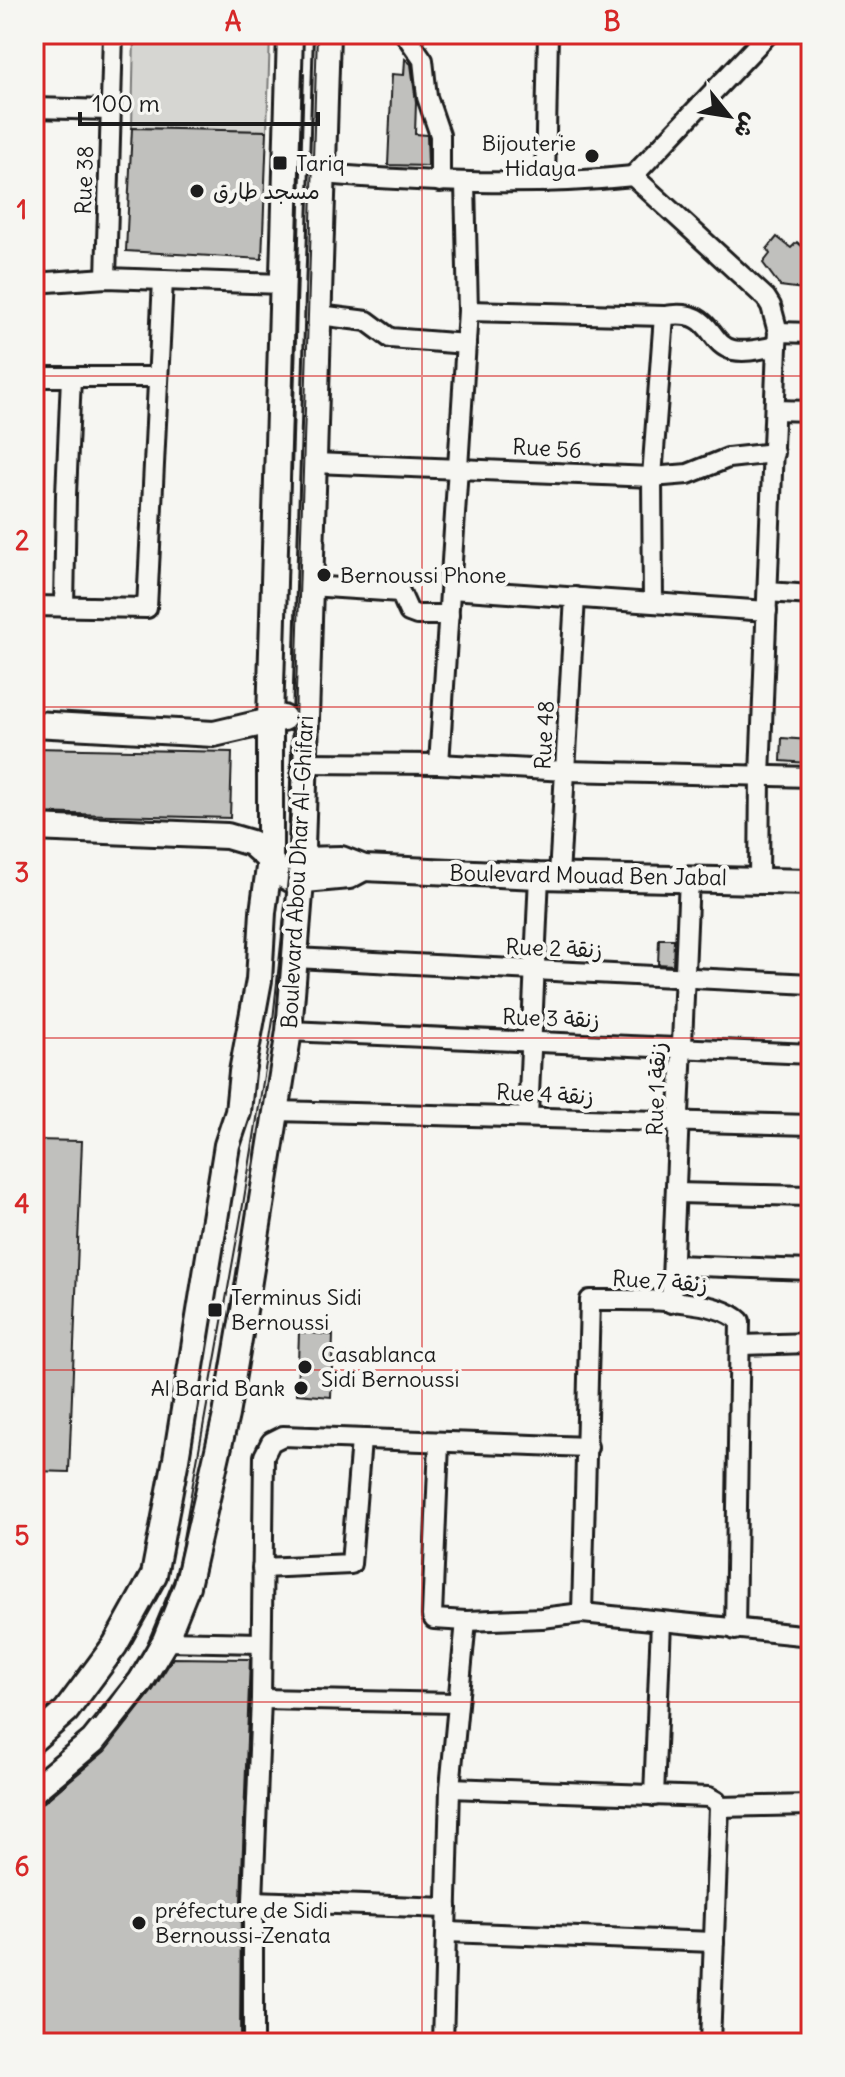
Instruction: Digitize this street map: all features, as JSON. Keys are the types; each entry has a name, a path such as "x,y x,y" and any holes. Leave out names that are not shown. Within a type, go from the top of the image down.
{"street":[{"name":"Rue 38","path":"106,278 113,34"},
{"name":"Boulevard Abou Dhar Al-Ghifari","path":"34,1739 66,1711 115,1645 154,1575 227,1145 238,1112 259,980 270,860 270,720 290,34"},
{"name":"Boulevard Abou Dhar Al-Ghifari","path":"34,1790 93,1741 141,1681 165,1641 187,1586 226,1415 289,1031 295,958 301,871 327,34"},
{"path":"405,34 423,60 427,97 440,135 440,182"},
{"path":"545,182 548,34"},
{"path":"323,174 465,183 633,176 768,34"},
{"path":"34,108 110,110"},
{"path":"633,176 757,288 771,306 778,339 760,776 759,879"},
{"path":"439,764 468,311 465,183"},
{"path":"34,283 106,278 283,284"},
{"path":"34,606 147,608 163,280"},
{"path":"468,311 692,316 706,324 722,345 733,350 811,333"},
{"path":"319,315 367,321 390,338 466,344"},
{"path":"653,602 652,477 664,316"},
{"path":"34,377 157,377"},
{"path":"64,607 71,377"},
{"path":"775,410 811,411"},
{"name":"Rue 56","path":"315,463 652,477 688,474 728,458 774,453"},
{"path":"310,586 400,592 409,612 449,615"},
{"path":"451,589 653,602 767,602 811,595"},
{"name":"Rue 48","path":"528,1116 536,972 566,771 575,597"},
{"path":"34,724 214,734 286,718 305,731"},
{"path":"303,763 439,764 566,771 811,777"},
{"path":"34,828 227,836 251,843 283,876 301,871"},
{"name":"Boulevard Mouad Ben Jabal","path":"301,871 341,859 364,868 811,882"},
{"name":"Rue 1 زنقة","path":"671,1303 689,878"},
{"name":"Rue 2 زنقة","path":"295,958 811,984"},
{"name":"Rue 3 زنقة","path":"289,1031 811,1054"},
{"name":"Rue 4 زنقة","path":"276,1111 811,1125"},
{"path":"676,1193 811,1196"},
{"path":"673,1265 811,1270"},
{"name":"Rue 7 زنقة","path":"588,1447 590,1300 671,1303 727,1311 740,1321 742,1345"},
{"path":"735,1630 742,1345 811,1343"},
{"path":"253,2043 253,1901 261,1699 264,1456 271,1442 283,1436 588,1447 582,1613"},
{"path":"262,1568 351,1564 361,1440"},
{"path":"439,1443 432,1616 438,1621 542,1618 582,1613 811,1636"},
{"path":"443,2043 450,1788 466,1621"},
{"path":"654,1796 661,1622"},
{"path":"165,1641 261,1643"},
{"path":"261,1699 456,1703"},
{"path":"450,1788 709,1797 716,1801 719,1807 710,2043"},
{"path":"719,1807 811,1805"},
{"path":"253,1901 447,1908"},
{"path":"447,1932 714,1942"}],"shaded area":[{"path":"134,34 270,34 267,131 132,128"}],"building":[{"path":"405,59 411,64 416,102 415,134 427,135 428,166 388,165 392,74 404,75"},
{"name":"مسجد طارق","path":"132,128 267,131 262,259 126,251"},
{"path":"777,237 791,248 797,242 811,254 811,279 803,289 780,286 763,263 770,254 767,249"},
{"path":"782,738 810,740 808,763 781,761"},
{"path":"34,748 232,752 230,818 34,813"},
{"path":"659,939 674,939 673,965 658,964"},
{"path":"34,1140 82,1141 69,1472 34,1471"},
{"path":"299,1332 333,1335 331,1397 297,1394"},
{"name":"préfecture de Sidi Bernoussi-Zenata","path":"173,1658 250,1659 241,1901 240,2043 34,2043 34,1805 44,1802 105,1751 153,1690"}],"tram line":[{"path":"95,1721 145,1649 177,1572 273,1020 288,878 295,722 317,34"},
{"path":"292,470 304,74"}],"place":[{"name":"Bijouterie Hidaya","path":"592,156"},
{"name":"Tariq","path":"280,163"},
{"name":"مسجد طارق","path":"197,191"},
{"name":"Bernoussi Phone","path":"324,575"},
{"name":"Terminus Sidi Bernoussi","path":"215,1310"},
{"name":"Casablanca Sidi Bernoussi","path":"305,1367"},
{"name":"Al Barid Bank","path":"301,1388"},
{"name":"préfecture de Sidi Bernoussi-Zenata","path":"139,1923"}]}
